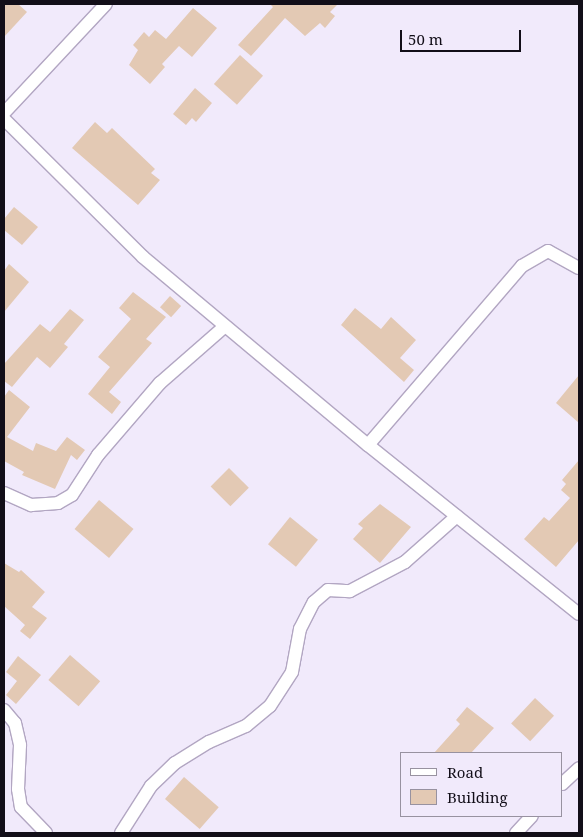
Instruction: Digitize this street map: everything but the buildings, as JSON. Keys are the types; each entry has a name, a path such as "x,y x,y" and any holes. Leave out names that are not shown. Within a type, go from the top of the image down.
{"street":[{"path":"4,113 106,4"},
{"path":"4,120 143,257 368,445 579,614"},
{"path":"368,445 522,266 548,251 579,268"},
{"path":"4,492 31,505 58,503 72,495 98,455 160,383 225,326"},
{"path":"121,833 151,786 175,763 209,742 246,726 270,706 292,672 300,629 314,602 328,590 350,591 405,562 457,516"},
{"path":"4,710 15,723 20,745 18,789 22,807 46,833"},
{"path":"563,783 579,768"},
{"path":"516,833 531,817"}]}
